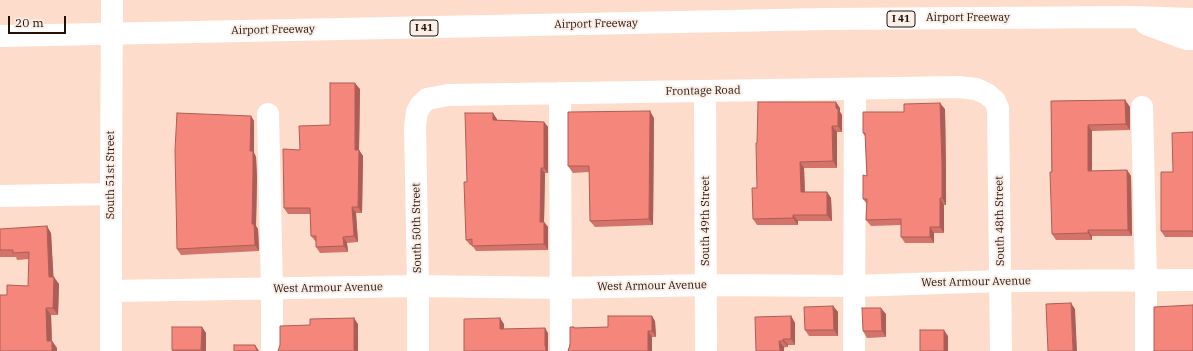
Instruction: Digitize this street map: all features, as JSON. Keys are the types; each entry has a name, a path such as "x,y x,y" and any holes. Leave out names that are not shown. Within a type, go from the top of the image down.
{"main road":[{"name":"South 51st Street","path":"111,351 112,0"},
{"path":"1130,17 1186,39 1193,39"},
{"name":"Airport Freeway","path":"0,36 825,19 1130,17 1193,19"},
{"name":"Frontage Road","path":"420,106 428,99 448,95 965,87 976,89 987,94"},
{"path":"854,351 855,89"},
{"name":"South 49th Street","path":"705,91 706,351"},
{"path":"560,93 561,351"},
{"name":"South 48th Street","path":"987,94 995,101 998,108 1001,351"},
{"name":"South 50th Street","path":"418,351 415,126 417,112 420,106"},
{"path":"1142,107 1146,351"},
{"path":"268,114 272,351"},
{"path":"0,196 111,194"},
{"name":"West Armour Avenue","path":"111,291 418,286 561,288 706,285 854,286 1001,281 1193,280"}],"building":[{"path":"330,83 355,83 355,150 359,150 358,207 352,207 354,236 343,237 344,246 316,247 316,236 311,236 310,208 284,208 283,149 300,150 299,126 330,125"},
{"path":"1125,100 1126,124 1088,125 1088,171 1127,170 1128,230 1088,230 1088,233 1052,234 1050,172 1052,172 1051,101"},
{"path":"758,102 836,102 836,108 838,109 838,126 832,126 833,161 800,162 801,192 827,192 827,215 793,215 793,218 753,219 752,188 757,188 756,143"},
{"path":"940,103 942,198 940,198 940,227 930,227 930,237 901,237 901,219 866,220 867,199 863,199 863,175 867,176 865,133 863,133 863,112 904,112 904,104"},
{"path":"650,111 649,219 590,221 589,166 568,166 568,112"},
{"path":"177,113 251,116 250,151 253,151 252,224 254,224 255,245 177,249 175,150"},
{"path":"465,113 493,113 493,120 544,122 544,168 541,168 540,222 544,222 544,244 472,246 472,239 466,240 464,182 467,182"},
{"path":"1193,132 1193,232 1161,231 1161,172 1173,172 1172,133"},
{"path":"47,226 49,277 54,277 53,308 46,308 47,341 52,341 52,351 0,351 0,295 7,295 7,285 28,286 29,252 13,253 13,250 0,250 0,229"},
{"path":"1071,303 1073,351 1048,351 1046,304"},
{"path":"1193,305 1193,351 1154,351 1154,307"},
{"path":"833,306 834,330 805,330 804,307"},
{"path":"862,308 881,308 882,331 863,331"},
{"path":"608,316 652,316 652,331 648,331 648,351 568,351 570,345 570,327 608,327"},
{"path":"791,316 791,339 783,339 783,341 779,341 780,351 756,351 755,317"},
{"path":"354,318 354,351 278,351 280,345 280,326 310,325 310,319"},
{"path":"500,318 500,329 545,328 546,351 464,351 464,319"},
{"path":"172,327 202,327 201,350 172,350"},
{"path":"920,330 944,330 944,351 920,351"},
{"path":"234,345 255,345 257,351 234,351"}]}
